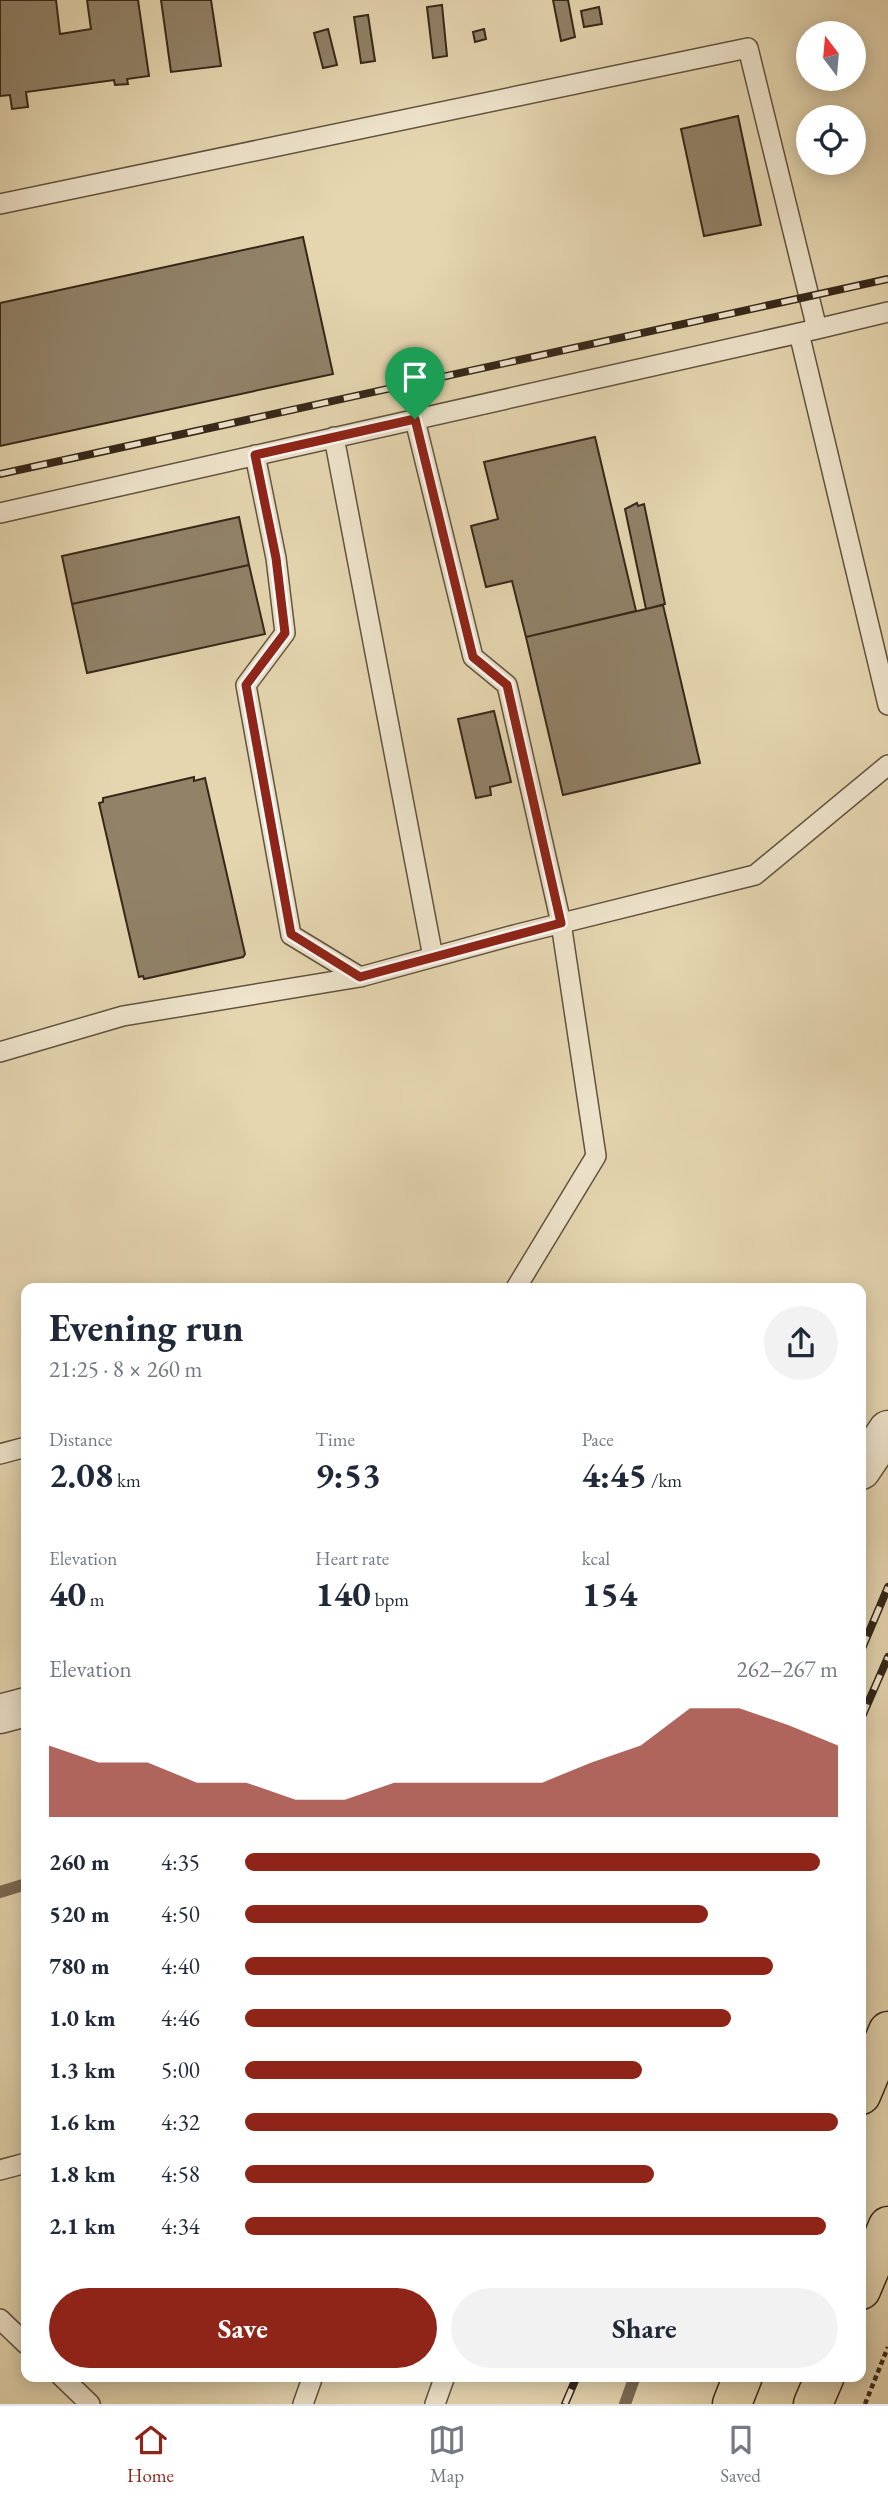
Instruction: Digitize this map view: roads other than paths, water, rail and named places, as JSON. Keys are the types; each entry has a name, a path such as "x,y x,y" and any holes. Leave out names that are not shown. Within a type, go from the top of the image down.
{"highway":[{"path":"866,2083 888,2031"},
{"path":"866,2278 888,2225"},
{"path":"732,2404 741,2382"},
{"path":"813,2404 822,2382"}],"street":[{"path":"866,1463 888,1430"},
{"path":"0,1714 21,1708"}],"lane":[{"path":"0,204 748,48 888,705"},
{"path":"0,513 888,312"},
{"path":"415,419 473,657 507,685 561,923 596,1156 519,1283"},
{"path":"334,437 433,957"},
{"path":"255,455 276,558 285,633 246,685 291,934 360,977"},
{"path":"0,1052 123,1016 360,977 755,875 888,765"},
{"path":"0,1454 21,1448"},
{"path":"0,2170 21,2164"},
{"path":"0,2319 21,2339"},
{"path":"67,2382 90,2404"},
{"path":"303,2404 311,2382"},
{"path":"435,2404 443,2382"}],"waterway":[{"path":"0,1892 21,1886"},
{"path":"625,2404 633,2382"}],"railway":[{"path":"0,474 888,279"},
{"path":"866,1639 888,1587"},
{"path":"866,1708 888,1657"},
{"path":"565,2404 574,2382"}]}
